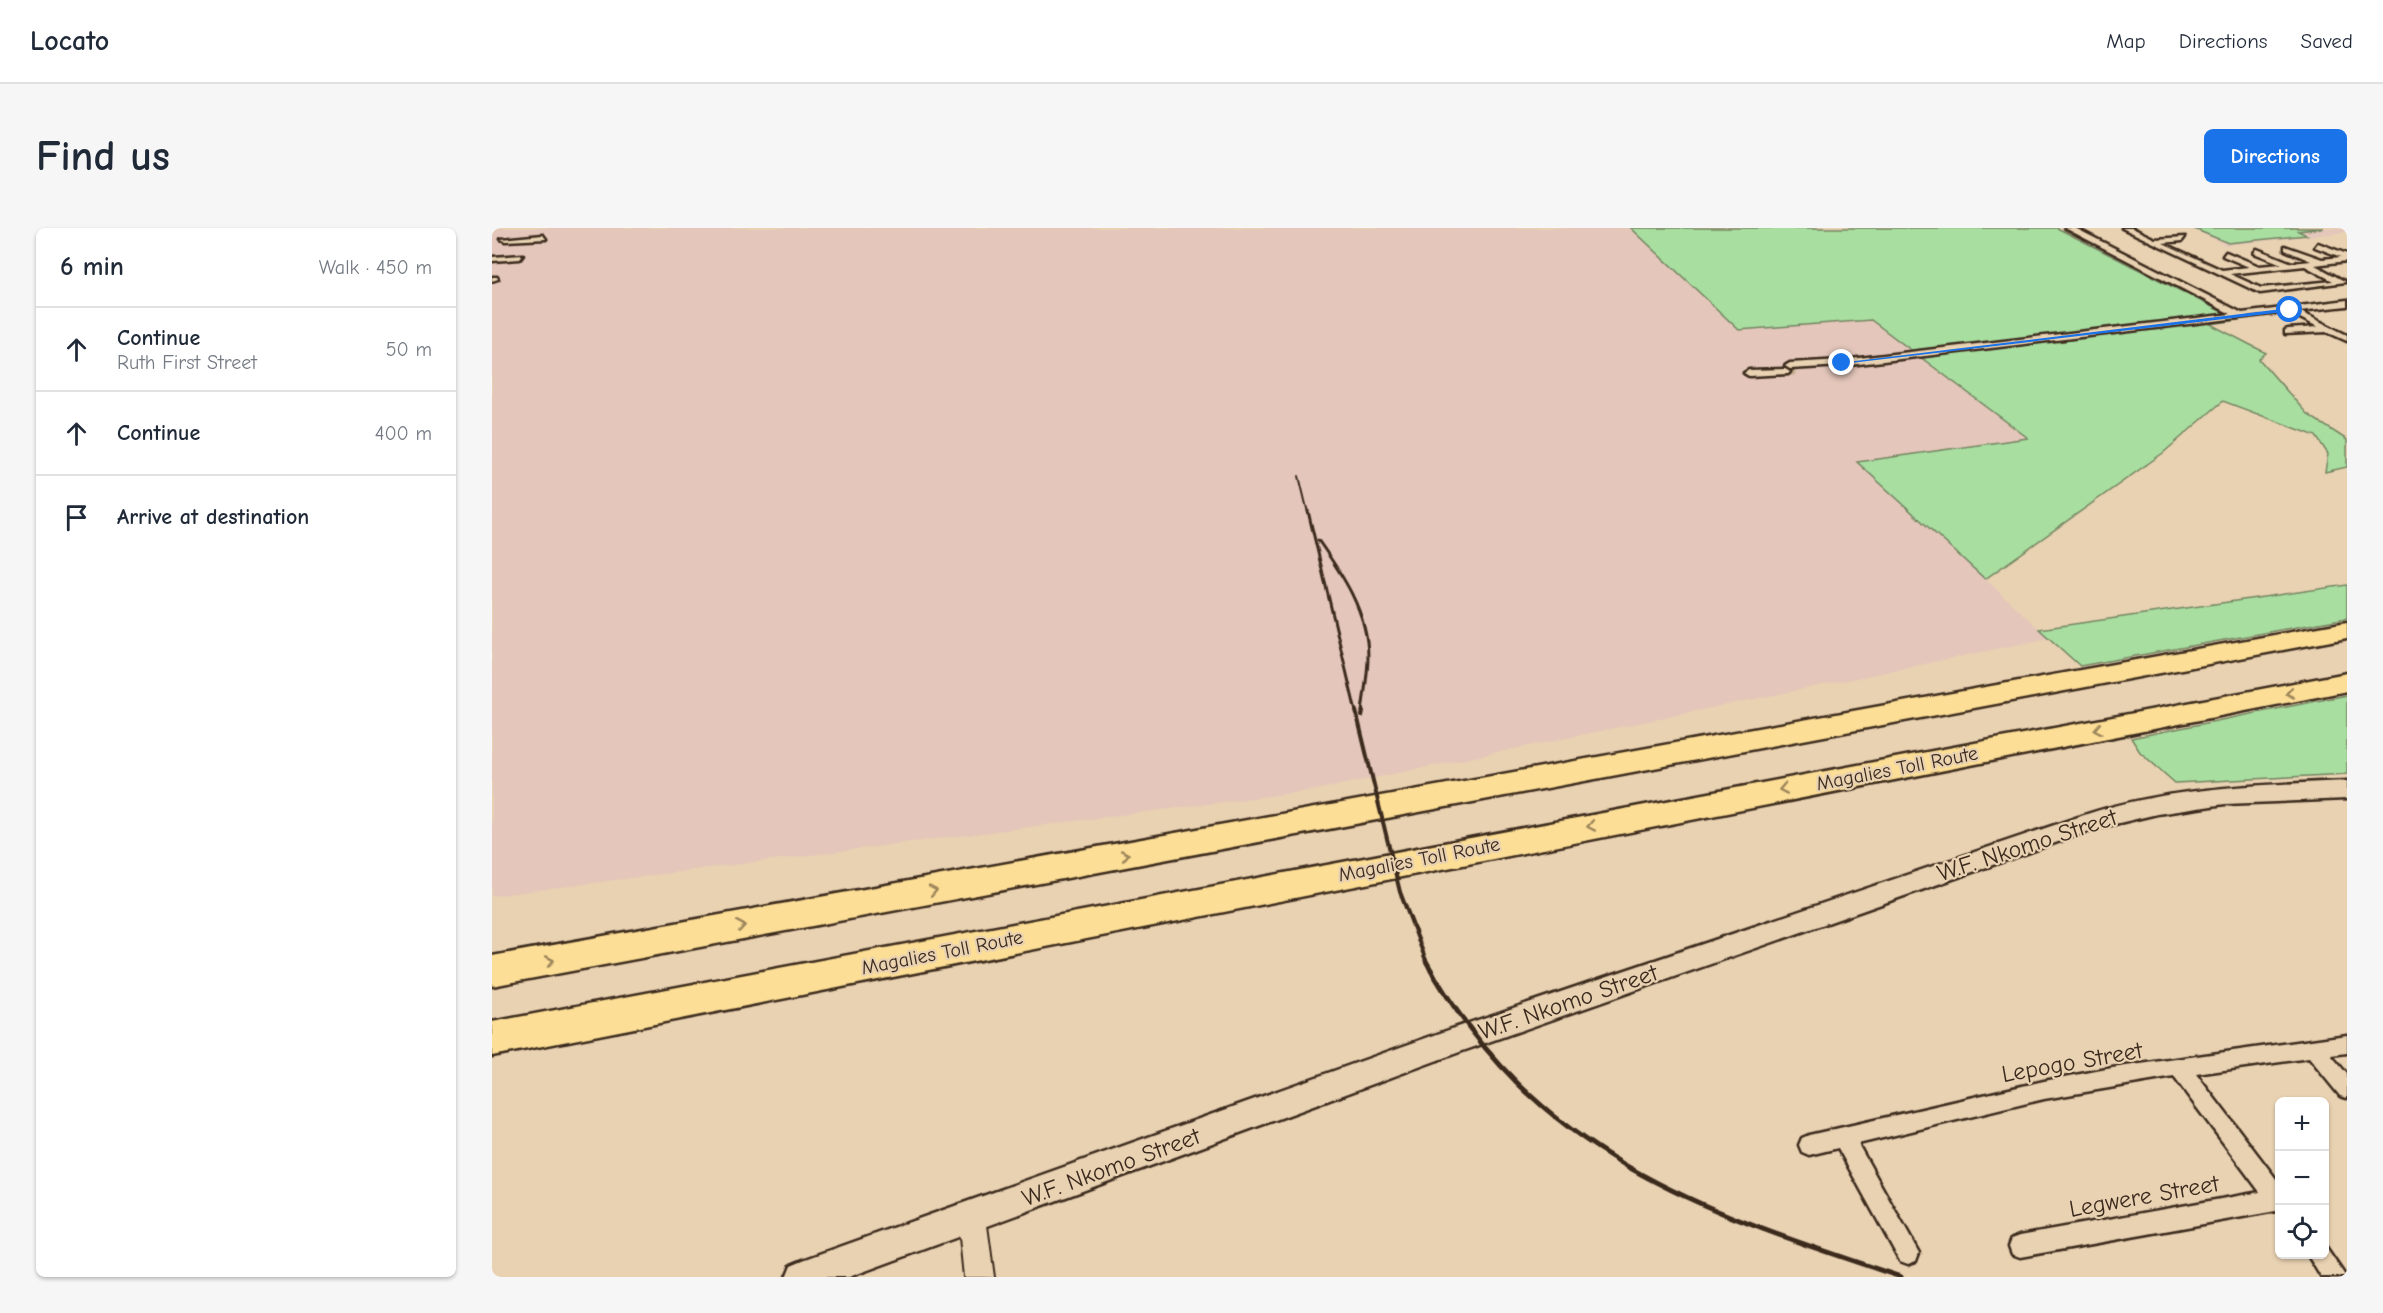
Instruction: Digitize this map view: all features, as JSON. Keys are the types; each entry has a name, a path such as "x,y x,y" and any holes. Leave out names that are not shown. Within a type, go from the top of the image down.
{"highway":[{"path":"492,971 2347,630"},
{"name":"Magalies Toll Route","path":"492,1039 2347,682"}],"main road":[{"name":"W.F. Nkomo Street","path":"803,1277 972,1218 1457,1040 2095,820 2157,805 2225,795 2347,790"}],"street":[{"path":"2069,228 2240,315"},
{"path":"2126,228 2134,228"},
{"path":"2126,228 2260,291 2342,282 2307,264"},
{"path":"505,239 543,237"},
{"path":"2154,242 2182,239"},
{"path":"2318,245 2347,258"},
{"path":"2288,248 2322,262"},
{"path":"2257,251 2292,265"},
{"path":"2226,254 2259,269"},
{"path":"492,259 520,257"},
{"path":"2219,273 2347,258"},
{"path":"1749,372 2347,303"},
{"path":"2290,310 2347,338"},
{"path":"2288,332 2328,328"},
{"name":"Lepogo Street","path":"1809,1145 2044,1090 2112,1077 2347,1044"},
{"path":"2313,1049 2347,1089"},
{"path":"2180,1069 2275,1197"},
{"path":"1843,1137 1908,1253"},
{"name":"Legwere Street","path":"2020,1246 2275,1202"},
{"path":"972,1218 979,1277"},
{"path":"2322,1259 2335,1277"}],"shaded area":[{"path":"492,228 1631,228 1739,330 1871,320 2029,439 1858,462 2049,638 1316,790 492,896"},
{"path":"2190,228 2347,228 2347,232 2226,245"}],"green space":[{"path":"1631,228 2057,228 2238,320 2210,324 2266,353 2259,359 2307,414 2347,440 2347,467 2325,472 2328,454 2316,436 2223,401 2163,453 1985,579 1857,462 2028,438 1871,320 1739,330"},
{"path":"2192,228 2323,228 2298,231 2307,235 2228,243"},
{"path":"2347,585 2347,618 2080,666 2039,629"},
{"path":"2347,695 2347,774 2175,783 2140,752 2131,738"}],"tunnel":[{"path":"1785,372 1795,370"}],"railway":[{"path":"1299,476 1308,513"},
{"path":"1308,511 1356,712"},
{"path":"1318,540 1352,594 1364,625 1368,657 1362,712"},
{"path":"1356,711 1400,892 1427,962"},
{"path":"1362,716 1363,711"},
{"path":"1427,962 1470,1028 1518,1084 1572,1130 1630,1168 1692,1200 1828,1253 1901,1277"}],"route":[{"path":"1842,363 2290,310"}]}
